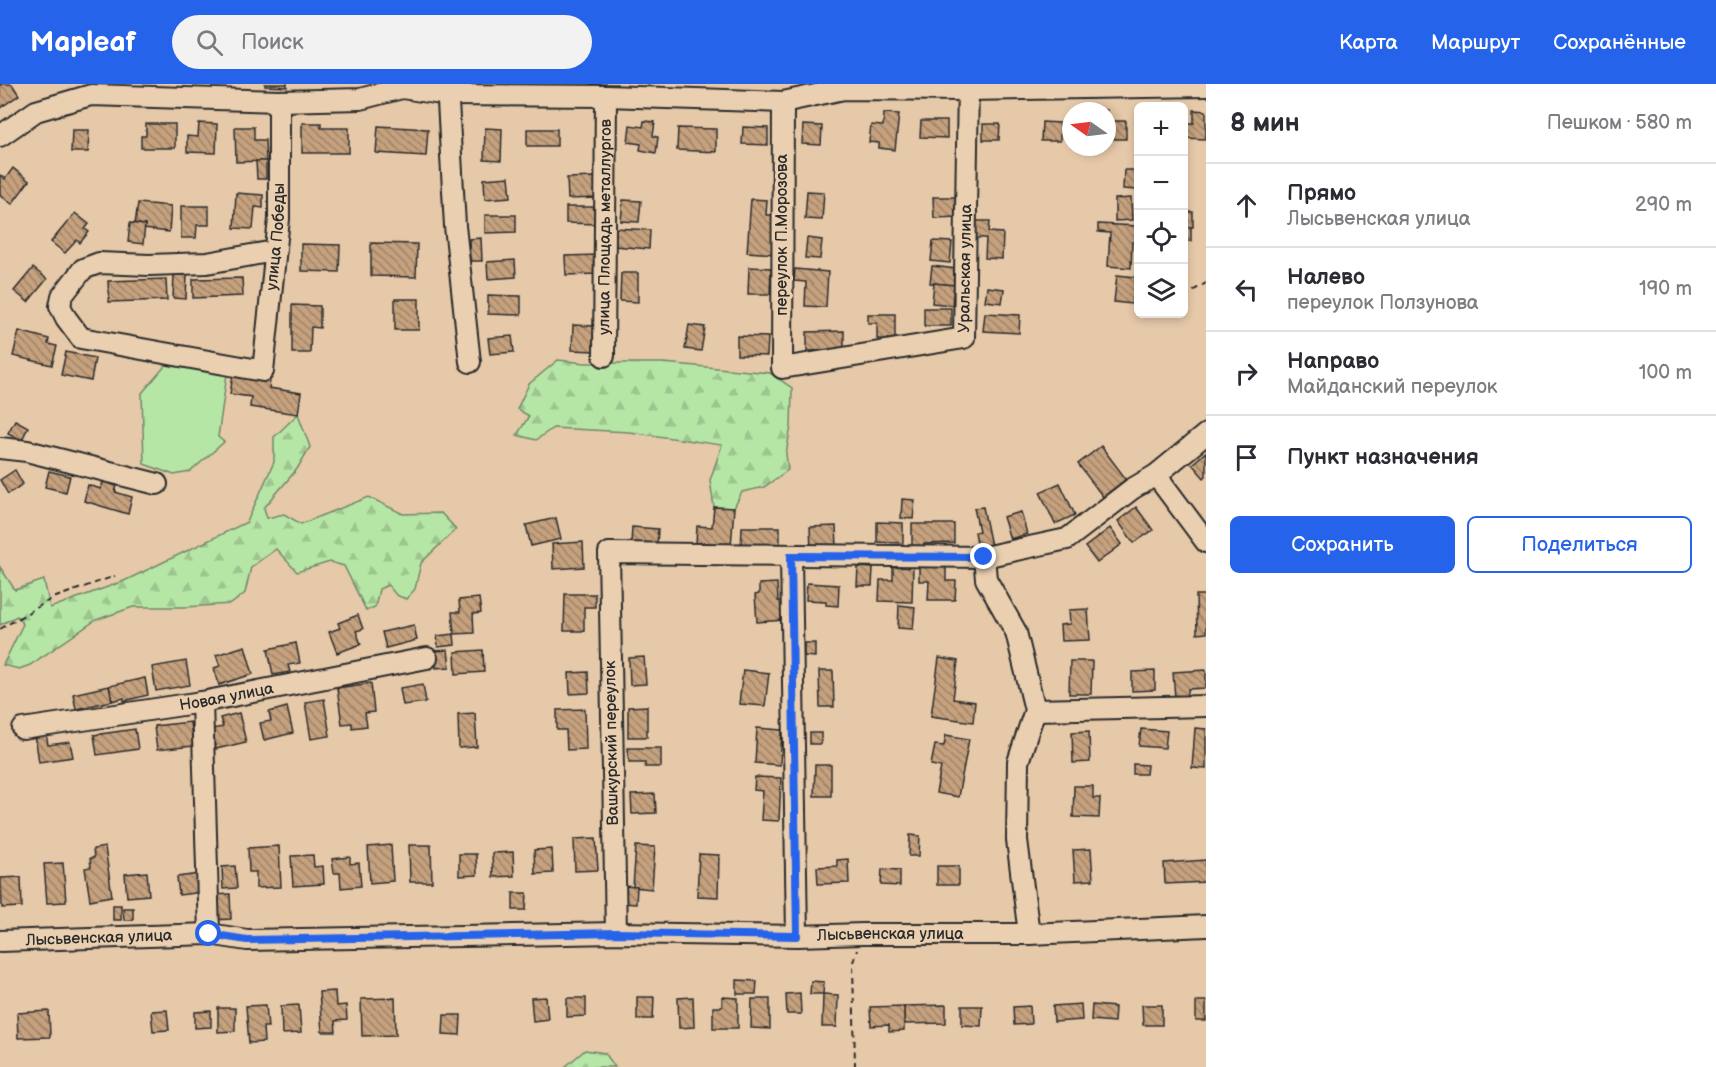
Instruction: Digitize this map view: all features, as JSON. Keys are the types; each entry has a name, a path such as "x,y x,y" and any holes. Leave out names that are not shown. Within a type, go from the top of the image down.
{"street":[{"path":"0,136 36,111 91,89 279,101 360,99 405,86 783,102 844,89 968,87 1145,93 1206,86"},
{"name":"Уральская улица","path":"782,368 964,338 968,87"},
{"path":"448,89 455,226 470,362"},
{"name":"улица Площадь металлургов","path":"604,356 606,96"},
{"name":"улица Победы","path":"274,251 207,263 149,265 99,263 82,269 62,296 60,306 81,338 263,371 279,219 279,101"},
{"name":"переулок П.Морозова","path":"782,368 783,102"},
{"path":"797,936 791,556 984,557 1066,539 1132,489 1156,475 1206,434"},
{"path":"0,448 27,451 157,483"},
{"path":"1156,475 1206,542"},
{"name":"Вашкурский переулок","path":"616,933 609,553 791,556"},
{"path":"984,557 986,579 1017,632 1035,710 1018,762 1017,840 1029,934"},
{"name":"Новая улица","path":"23,729 202,702 427,658"},
{"path":"202,702 209,934"},
{"path":"1035,710 1206,706"},
{"name":"Лысьвенская улица","path":"0,940 209,934 247,940 616,933 797,936 1029,934 1206,926"}],"path":[{"path":"1188,294 1206,283"},
{"path":"0,629 53,598 115,576"},
{"path":"855,1067 853,962 863,934"}],"green space":[{"path":"558,360 585,363 664,363 770,373 792,388 791,426 786,454 788,470 764,487 742,492 734,508 714,507 710,480 722,445 629,432 553,428 536,440 517,435 529,416 517,409 529,384"},
{"path":"166,365 227,374 218,437 224,442 190,472 174,475 144,464 142,393"},
{"path":"298,414 310,447 297,469 264,508 267,518 284,514 301,524 369,497 403,514 441,513 456,529 421,563 415,589 406,599 396,595 388,585 379,589 375,607 366,610 344,566 330,562 297,572 276,549 251,567 245,593 231,604 133,607 96,620 30,665 19,669 3,665 23,624 17,616 0,625 0,567 15,590 44,580 50,608 124,581 247,522 274,462 274,437"},
{"path":"585,1050 605,1053 615,1067 565,1067"}],"building":[{"path":"0,84 12,84 19,95 0,108"},
{"path":"265,84 287,84 287,87 265,86"},
{"path":"590,84 617,84 617,88 590,88"},
{"path":"1194,110 1206,111 1206,139 1188,138 1188,123 1194,123"},
{"path":"884,113 899,114 895,150 879,148 879,143 869,142 871,125 883,126"},
{"path":"644,121 655,122 653,136 658,137 656,153 640,150 641,144 628,142 630,125 643,127"},
{"path":"921,121 947,121 947,138 920,137"},
{"path":"1116,121 1126,121 1126,139 1116,139"},
{"path":"1042,122 1060,123 1060,141 1041,141"},
{"path":"199,123 217,124 216,153 187,152 187,136 198,137"},
{"path":"302,123 321,123 321,128 349,128 349,153 302,153"},
{"path":"146,124 175,124 175,148 141,148 141,136 146,136"},
{"path":"983,124 1000,124 999,140 983,140"},
{"path":"803,125 822,126 821,145 802,144"},
{"path":"378,126 428,129 426,156 376,153"},
{"path":"235,127 254,127 254,140 265,140 266,161 236,162"},
{"path":"743,127 768,128 768,145 742,144"},
{"path":"485,128 502,129 501,161 484,160"},
{"path":"678,128 716,129 716,152 677,150"},
{"path":"527,129 557,129 557,146 527,146"},
{"path":"72,130 89,130 88,152 71,152"},
{"path":"256,161 266,161 266,179 257,179"},
{"path":"13,168 29,181 12,204 0,195 0,175 5,179"},
{"path":"1124,170 1134,170 1134,190 1123,189"},
{"path":"509,177 511,197 485,199 484,179"},
{"path":"596,177 597,198 568,199 567,178"},
{"path":"807,191 824,192 822,220 805,219"},
{"path":"236,193 263,195 263,208 255,207 253,229 234,228"},
{"path":"933,197 957,197 958,217 934,218"},
{"path":"1131,198 1132,220 1115,221 1115,199"},
{"path":"751,199 767,200 766,215 777,215 775,254 747,252"},
{"path":"623,200 641,201 639,222 621,221"},
{"path":"138,203 171,206 169,232 144,229 145,225 135,224"},
{"path":"181,206 209,206 209,225 197,225 196,238 181,238"},
{"path":"566,207 597,207 597,224 566,223"},
{"path":"1188,212 1193,212 1193,227 1188,227"},
{"path":"75,213 89,224 85,229 89,232 80,243 77,240 65,253 51,242"},
{"path":"485,215 516,215 516,232 485,233"},
{"path":"975,221 990,221 989,232 1003,233 1002,259 985,258 986,238 974,238"},
{"path":"130,223 145,225 143,244 128,242"},
{"path":"1098,224 1134,226 1131,268 1108,266 1110,233 1098,232"},
{"path":"1188,227 1191,227 1191,241 1188,241"},
{"path":"615,228 650,230 649,249 614,246"},
{"path":"481,238 482,261 470,261 469,239"},
{"path":"807,238 822,240 820,259 805,258"},
{"path":"933,241 952,242 950,263 931,261"},
{"path":"371,243 417,244 416,277 371,276"},
{"path":"301,244 340,245 339,272 301,271"},
{"path":"597,255 598,274 566,275 565,256"},
{"path":"515,260 516,277 488,279 487,262"},
{"path":"932,266 956,269 954,285 930,283"},
{"path":"749,267 771,268 770,294 748,294"},
{"path":"33,268 47,279 28,302 14,291"},
{"path":"795,269 828,272 826,307 805,306 806,282 794,281"},
{"path":"621,273 638,273 638,302 620,301"},
{"path":"174,274 187,275 186,299 173,298"},
{"path":"1117,275 1134,277 1132,304 1114,302"},
{"path":"242,278 243,296 193,298 193,279"},
{"path":"166,279 167,300 109,302 108,281"},
{"path":"934,283 954,285 952,305 932,303"},
{"path":"987,287 1004,289 1002,303 985,301"},
{"path":"488,295 521,296 521,315 488,314"},
{"path":"395,299 419,299 419,330 395,330"},
{"path":"292,305 320,306 320,328 311,327 310,353 292,353"},
{"path":"924,308 951,308 951,326 924,326"},
{"path":"985,313 1020,315 1019,333 983,331"},
{"path":"868,314 895,314 895,339 877,339 877,323 868,323"},
{"path":"573,325 594,326 594,351 572,350"},
{"path":"689,325 705,327 701,351 685,349"},
{"path":"19,331 49,339 48,344 57,346 52,365 13,356"},
{"path":"844,331 844,350 807,351 807,332"},
{"path":"512,336 514,352 490,354 488,338"},
{"path":"737,336 768,337 767,356 737,355"},
{"path":"66,352 95,358 91,381 61,375"},
{"path":"233,375 270,380 269,388 301,393 298,414 250,407 251,397 230,394"},
{"path":"15,420 28,427 22,440 8,433"},
{"path":"1101,446 1126,479 1103,497 1078,464"},
{"path":"1206,452 1206,476 1204,478 1192,464"},
{"path":"15,470 23,484 8,494 0,480"},
{"path":"49,471 70,476 66,492 45,487"},
{"path":"103,482 117,486 115,492 132,497 128,514 84,501 88,485 101,489"},
{"path":"1060,483 1075,515 1055,524 1040,492"},
{"path":"902,499 915,500 913,519 901,518"},
{"path":"714,507 734,508 731,546 696,544 697,526 712,527"},
{"path":"983,507 991,546 978,548 975,532 979,531 974,508"},
{"path":"1136,507 1153,530 1134,543 1118,521"},
{"path":"1021,512 1027,534 1010,539 1003,517"},
{"path":"556,518 561,539 531,546 526,525"},
{"path":"877,522 903,523 903,543 877,542"},
{"path":"912,524 954,524 954,543 924,544 924,548 912,548"},
{"path":"836,526 837,546 811,548 810,527"},
{"path":"632,527 658,529 657,545 631,544"},
{"path":"742,527 780,527 780,550 741,550"},
{"path":"1110,528 1122,544 1097,563 1085,547"},
{"path":"583,542 584,567 553,569 552,544"},
{"path":"919,563 946,564 946,581 956,581 955,600 928,600 929,581 919,581"},
{"path":"893,566 913,566 912,602 879,601 880,580 893,580"},
{"path":"858,567 873,568 872,586 857,586"},
{"path":"777,583 778,601 783,601 785,620 757,622 755,595 759,594 759,584"},
{"path":"807,583 839,585 838,606 826,605 826,601 806,600"},
{"path":"565,594 595,594 595,607 584,607 584,631 564,631"},
{"path":"1196,595 1206,595 1206,633 1197,634"},
{"path":"479,598 481,613 473,614 474,633 454,634 452,612 460,612 459,600"},
{"path":"899,605 915,607 913,629 898,628"},
{"path":"1088,609 1090,640 1061,641 1060,625 1070,624 1069,610"},
{"path":"358,615 363,629 356,631 361,644 337,653 329,632 340,628 338,623"},
{"path":"414,625 417,640 386,648 382,632"},
{"path":"454,634 455,645 438,647 437,636"},
{"path":"296,643 300,663 288,665 290,672 273,675 268,649"},
{"path":"804,643 815,643 815,657 804,656"},
{"path":"245,646 253,674 219,685 214,668 220,666 216,655"},
{"path":"448,650 450,667 436,668 435,651"},
{"path":"483,650 484,672 456,674 455,652"},
{"path":"644,657 646,684 630,685 629,658"},
{"path":"939,658 958,661 953,699 975,702 973,722 931,716"},
{"path":"186,661 190,685 156,691 152,667"},
{"path":"1070,661 1092,661 1091,694 1069,694"},
{"path":"743,670 769,673 765,706 739,704"},
{"path":"1206,670 1206,688 1188,689 1188,698 1175,698 1173,672"},
{"path":"819,671 833,671 834,707 820,707"},
{"path":"1155,671 1155,690 1132,691 1132,672"},
{"path":"588,672 589,693 570,694 569,673"},
{"path":"145,678 148,695 124,701 124,698 112,701 109,686"},
{"path":"371,683 374,712 365,713 367,726 352,728 352,723 342,724 337,688"},
{"path":"423,684 426,702 403,705 400,688"},
{"path":"109,686 112,701 76,709 73,694"},
{"path":"324,699 330,736 311,739 305,702"},
{"path":"647,706 647,737 628,737 628,707"},
{"path":"287,707 293,733 264,740 260,723 271,721 269,712"},
{"path":"585,709 586,749 567,750 566,730 557,730 557,710"},
{"path":"239,713 246,742 216,749 212,729 223,727 220,718"},
{"path":"475,713 477,747 459,748 458,714"},
{"path":"190,722 193,746 157,750 154,726"},
{"path":"757,728 782,730 780,765 755,763"},
{"path":"1195,728 1206,729 1206,769 1192,768"},
{"path":"135,729 138,749 97,755 94,735"},
{"path":"1141,729 1167,731 1165,748 1139,746"},
{"path":"1089,731 1090,762 1073,763 1072,732"},
{"path":"46,733 48,745 70,742 73,757 39,762 35,735"},
{"path":"810,733 821,733 821,744 810,744"},
{"path":"946,735 969,739 958,797 936,793 941,767 931,765 935,745 944,746"},
{"path":"628,748 661,748 661,767 645,767 645,762 629,762"},
{"path":"1133,764 1147,765 1146,774 1133,774"},
{"path":"815,765 831,765 831,796 814,796"},
{"path":"755,777 781,778 779,821 761,820 763,791 754,790"},
{"path":"1074,786 1093,786 1093,798 1100,798 1099,818 1073,817"},
{"path":"655,794 656,813 632,814 631,795"},
{"path":"910,835 920,836 919,856 909,856"},
{"path":"596,838 598,870 575,871 574,839"},
{"path":"391,845 393,881 370,883 368,847"},
{"path":"409,845 431,845 432,882 410,882"},
{"path":"279,846 281,887 256,888 256,872 249,872 248,848"},
{"path":"636,846 655,847 652,889 633,887"},
{"path":"105,847 112,896 90,900 85,868 91,867 90,858 94,858 93,849"},
{"path":"552,849 553,873 535,874 534,850"},
{"path":"1091,849 1093,880 1075,881 1073,850"},
{"path":"513,852 514,876 493,877 492,853"},
{"path":"459,854 476,854 477,875 459,876"},
{"path":"699,854 719,855 718,897 697,896"},
{"path":"313,855 314,867 323,866 324,884 293,886 291,856"},
{"path":"350,857 350,864 359,863 361,886 341,888 340,873 334,873 332,859"},
{"path":"848,859 849,883 818,884 817,867 837,866 837,860"},
{"path":"1206,860 1206,882 1165,884 1164,863"},
{"path":"63,863 66,902 47,903 44,864"},
{"path":"235,866 237,888 223,889 222,867"},
{"path":"937,866 959,866 959,885 937,885"},
{"path":"882,869 900,870 900,886 881,885"},
{"path":"147,872 149,895 127,897 125,874"},
{"path":"200,874 203,892 179,895 177,877"},
{"path":"21,877 22,907 2,908 1,878"},
{"path":"623,886 637,887 636,904 622,903"},
{"path":"513,893 527,893 526,910 513,910"},
{"path":"230,894 231,919 215,920 214,895"},
{"path":"113,905 121,905 121,920 113,920"},
{"path":"123,908 133,908 133,920 124,920"},
{"path":"737,980 757,981 756,994 737,994"},
{"path":"811,981 824,982 823,994 810,994"},
{"path":"335,991 336,1006 346,1005 347,1020 335,1021 336,1032 322,1032 319,992"},
{"path":"800,993 801,1014 787,1014 786,994"},
{"path":"823,994 838,995 837,1027 822,1027"},
{"path":"546,997 548,1019 533,1021 531,998"},
{"path":"637,997 654,997 653,1019 637,1019"},
{"path":"693,997 694,1027 679,1028 678,998"},
{"path":"722,997 738,998 738,1028 713,1028 713,1007 722,1007"},
{"path":"395,998 396,1035 362,1036 361,999"},
{"path":"567,998 586,998 586,1016 567,1017"},
{"path":"752,999 770,999 770,1029 751,1028"},
{"path":"1196,1001 1206,1001 1206,1021 1196,1021"},
{"path":"1081,1004 1082,1020 1054,1022 1053,1006"},
{"path":"266,1005 268,1027 263,1027 264,1042 249,1043 246,1006"},
{"path":"299,1005 301,1033 282,1034 281,1006"},
{"path":"946,1005 946,1023 904,1024 904,1006"},
{"path":"1092,1005 1115,1007 1114,1022 1091,1020"},
{"path":"1142,1005 1162,1005 1162,1025 1143,1025"},
{"path":"904,1006 904,1031 889,1032 889,1025 871,1026 870,1007"},
{"path":"962,1006 982,1006 981,1026 962,1025"},
{"path":"1030,1006 1031,1024 1014,1025 1013,1007"},
{"path":"218,1008 235,1008 235,1031 218,1032"},
{"path":"167,1010 169,1030 153,1031 151,1011"},
{"path":"49,1011 50,1037 18,1038 17,1013"},
{"path":"211,1011 211,1027 195,1028 195,1012"},
{"path":"444,1015 461,1015 460,1035 443,1034"}],"route":[{"path":"209,934 247,940 616,933 797,936 791,556 984,557"}]}
